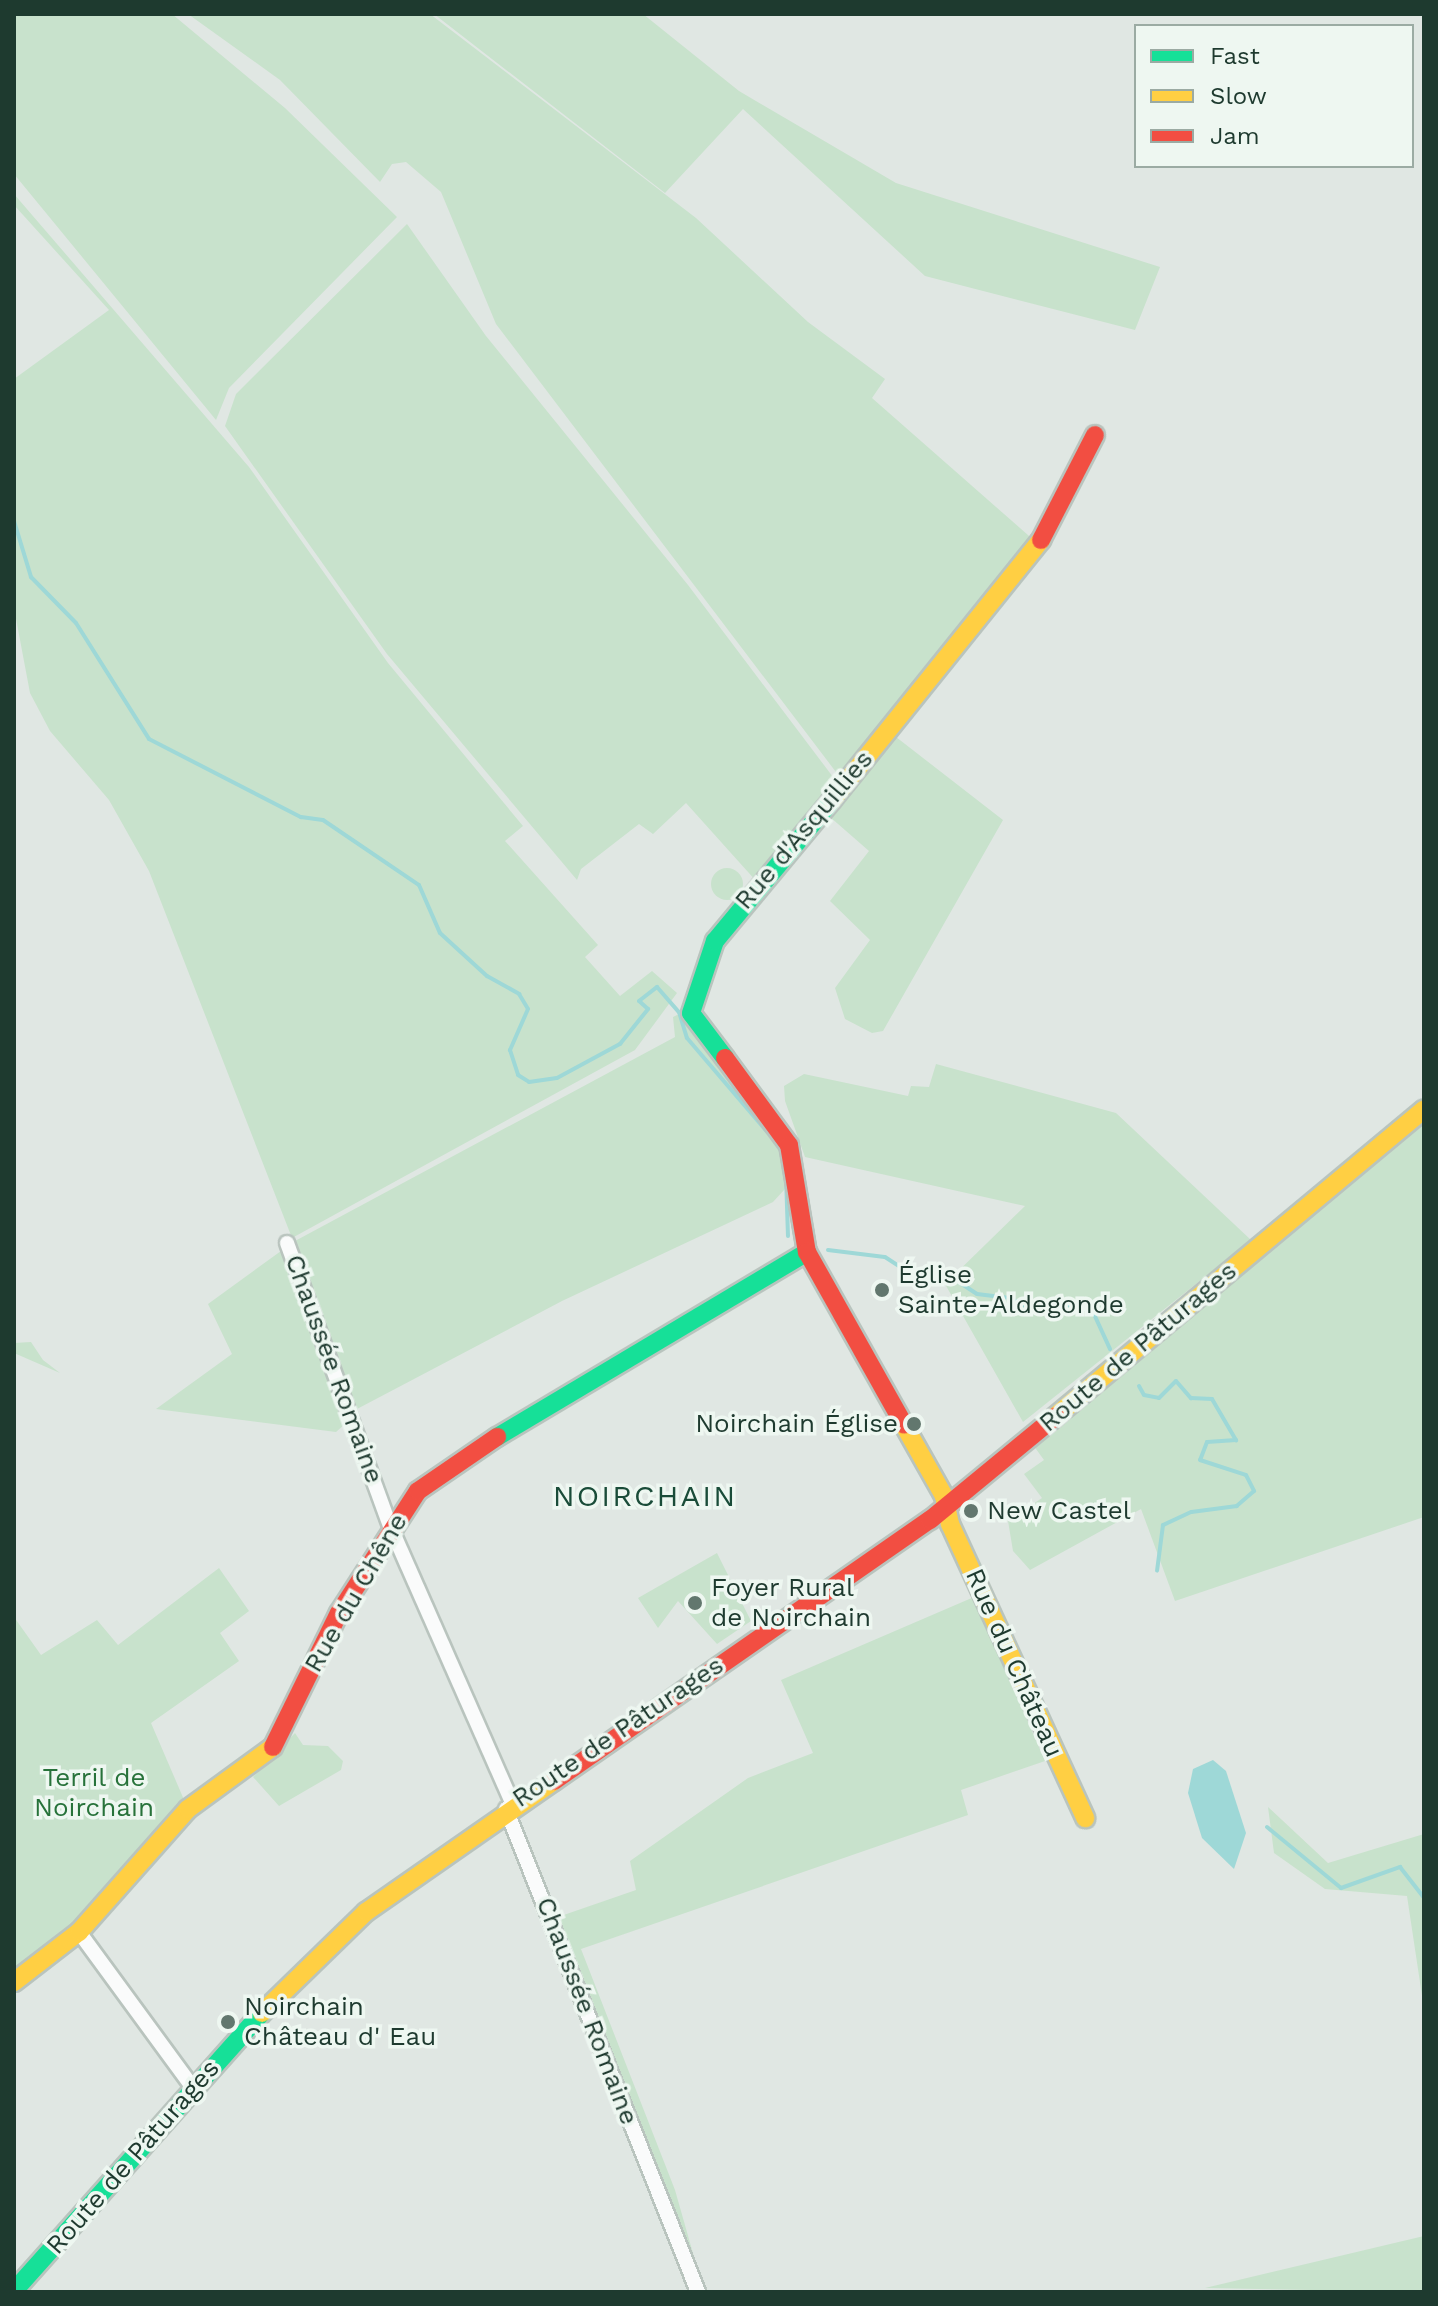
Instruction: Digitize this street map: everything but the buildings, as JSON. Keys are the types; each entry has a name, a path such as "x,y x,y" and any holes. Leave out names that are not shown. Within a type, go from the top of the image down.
{"street":[{"name":"Rue d'Asquillies","path":"945,1507 807,1252 789,1145 694,1023 702,968 734,915 1012,584 1054,520 1095,435"},
{"name":"Route de Pâturages","path":"14,2291 193,2088 331,1943 510,1806 945,1507 1424,1109"},
{"name":"Chaussée Romaine","path":"287,1243 391,1528 510,1806 698,2292"},
{"name":"Rue du Chêne","path":"14,1982 79,1932 188,1809 273,1747 339,1613 391,1528 418,1491 474,1450 807,1252"},
{"name":"Rue du Château","path":"945,1507 1085,1818"},
{"path":"79,1932 193,2088"}],"green space":[{"path":"14,14 172,14 285,108 397,217 229,388 216,420 14,174"},
{"path":"188,14 430,14 696,218 808,322 885,379 872,398 1037,543 842,780 496,324 441,192 406,162 392,164 380,182 280,80"},
{"path":"434,14 643,14 739,91 896,183 1160,267 1135,330 925,276 743,109 665,193"},
{"path":"14,194 249,467 388,663 523,826 505,841 598,945 585,957 620,996 652,971 677,993 635,1050 292,1238 149,871 109,800 50,731 30,693 14,608 14,379 109,310 14,205"},
{"path":"407,224 486,336 688,585 833,777 836,784 757,882 686,803 653,834 639,824 581,869 577,880 387,654 225,426 236,394"},
{"path":"887,730 1003,820 883,1031 872,1033 845,1019 835,988 870,940 830,901 869,851 822,810"},
{"path":"727,868 738,873 743,884 738,895 727,900 716,895 711,884 716,873"},
{"path":"685,1011 751,1098 796,1177 773,1202 562,1301 357,1409 295,1241 675,1037 673,1017"},
{"path":"936,1064 1116,1113 1251,1240 1023,1422 945,1284 1025,1206 805,1157 785,1101 784,1086 804,1074 908,1096 911,1086 929,1087"},
{"path":"1424,1109 1424,1517 1175,1601 1141,1509 1030,1570 1013,1551 1008,1521 1042,1498 1024,1474 1044,1460 1028,1438"},
{"path":"281,1251 354,1416 336,1432 156,1409 232,1354 208,1304"},
{"path":"31,1342 43,1360 60,1373 14,1353 14,1343"},
{"path":"717,1553 751,1621 717,1644 678,1601 658,1628 638,1598"},
{"name":"Terril de Noirchain","path":"219,1568 249,1611 220,1633 239,1661 151,1723 188,1809 79,1932 14,1982 14,1617 41,1655 97,1620 118,1645"},
{"path":"974,1597 1045,1761 961,1790 968,1815 581,1949 675,2190 704,2292 555,1918 636,1890 630,1861 748,1778 813,1753 781,1680"},
{"path":"295,1733 303,1745 328,1746 343,1761 341,1770 279,1806 253,1777"},
{"path":"1268,1807 1328,1863 1424,1834 1424,2009 1407,1896 1325,1889 1274,1853"},
{"path":"1424,2236 1424,2292 1205,2288"}],"water":[{"path":"1213,1760 1226,1771 1246,1833 1234,1869 1202,1838 1188,1793 1193,1769"}],"waterway":[{"path":"14,521 31,577 76,623 149,739 301,817 323,820 419,885 440,933 487,976 519,994 528,1009 510,1050 518,1075 529,1082 557,1078 620,1044 648,1009 639,1001 657,987 679,1012 687,1038 768,1133"},
{"path":"786,1176 788,1236"},
{"path":"828,1250 885,1257 910,1273 939,1269 977,1294 1010,1298 1036,1312 1088,1301 1110,1349"},
{"path":"1139,1386 1144,1395 1159,1398 1176,1381 1191,1398 1212,1399 1236,1440 1207,1442 1200,1460 1246,1475 1254,1491 1237,1506 1191,1512 1163,1525 1157,1571"},
{"path":"1267,1827 1341,1888 1400,1867 1424,1898"}],"traffic: fast":[{"path":"725,1058 691,1013 715,941 832,800"},
{"path":"497,1437 807,1252"},
{"path":"14,2291 262,2013"}],"traffic: slow":[{"path":"832,800 1041,540"},
{"path":"1056,1416 1424,1109"},
{"path":"904,1425 944,1496 950,1524 1085,1818"},
{"path":"14,1982 79,1932 188,1809 273,1747"},
{"path":"262,2013 366,1912 554,1781"}],"traffic: jam":[{"path":"1041,540 1095,435"},
{"path":"725,1058 789,1145 807,1252 904,1425"},
{"path":"554,1781 930,1520 1056,1416"},
{"path":"273,1747 339,1613 418,1491 497,1437"}],"place":[{"name":"Église Sainte-Aldegonde","path":"882,1290"},
{"name":"Noirchain Église","path":"914,1424"},
{"name":"New Castel","path":"971,1511"},
{"name":"Foyer Rural de Noirchain","path":"695,1603"},
{"name":"Noirchain Château d' Eau","path":"228,2022"}],"district":[{"name":"NOIRCHAIN","path":"645,1496"}]}
